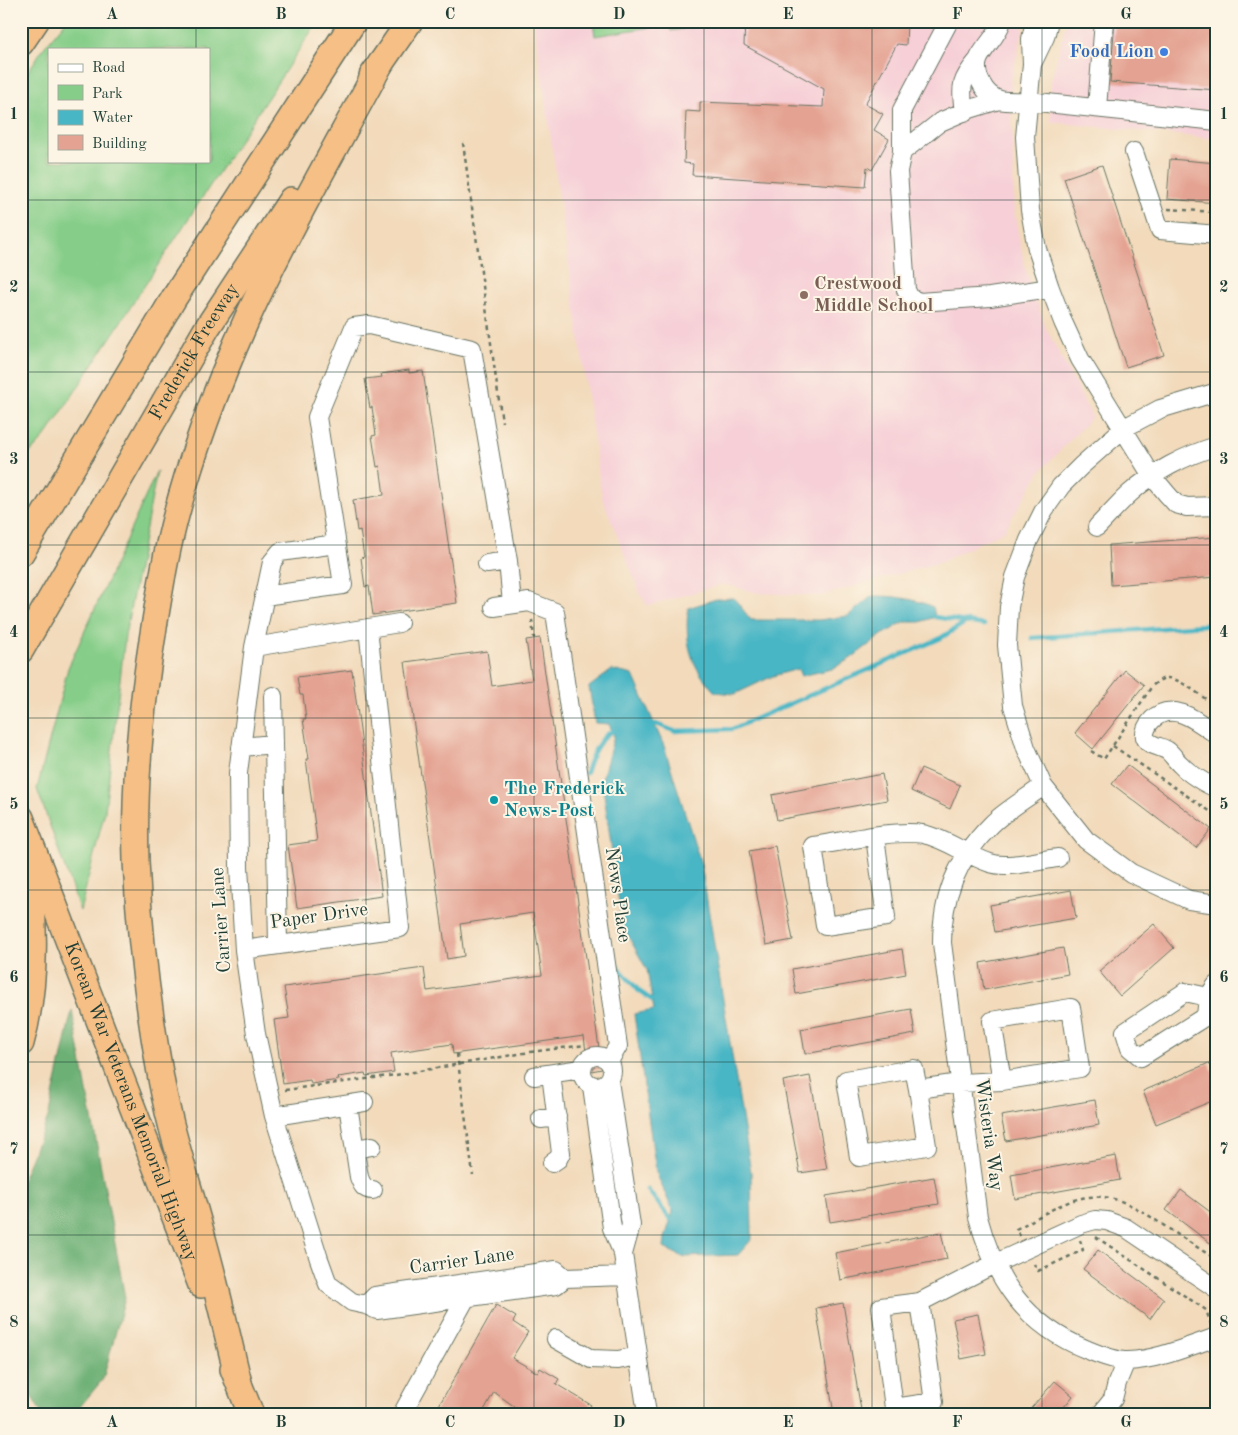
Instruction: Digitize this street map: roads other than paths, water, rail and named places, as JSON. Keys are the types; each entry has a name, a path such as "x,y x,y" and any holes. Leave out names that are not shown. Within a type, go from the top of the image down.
{"highway":[{"path":"21,43 36,21"},
{"path":"21,553 174,298 354,21"},
{"path":"251,1414 239,1383 202,1235 177,1148 159,1072 147,997 140,930 136,858 137,786 142,714 156,613 170,543 191,466 218,392 246,322 283,246 381,63 410,21"},
{"name":"Frederick Freeway","path":"21,650 207,328 381,63"},
{"name":"Korean War Veterans Memorial Highway","path":"21,818 239,1383"},
{"path":"21,842 31,908 33,950 31,991 21,1043"}],"street":[{"path":"949,21 902,110 902,152 898,170 906,290 910,298 919,302 990,297 1050,288"},
{"path":"964,112 962,96 966,73 978,60 1002,21"},
{"path":"1035,21 1031,39 1032,64 1025,137 1030,210 1037,249 1050,288 1080,359 1152,476 1176,504 1187,507 1217,506"},
{"path":"1097,108 1104,21"},
{"path":"1032,64 1046,27"},
{"path":"978,60 981,84 989,94 999,100"},
{"path":"902,152 940,122 999,100 1028,101 1217,121"},
{"path":"1134,152 1160,230 1217,235"},
{"path":"264,596 342,585 317,417 354,327 369,325 472,349 508,561 521,603 494,607"},
{"path":"1217,392 1160,409 1124,428 1061,486 1044,510 1029,540 1015,577 1009,607 1006,645 1012,697 1026,748 1043,786 1086,840 1131,873 1189,900 1217,904"},
{"path":"1097,527 1130,493 1152,476 1200,450 1217,446"},
{"name":"Carrier Lane","path":"336,544 280,552 272,562 254,647 238,773 239,867 244,950 256,1034 274,1116 328,1284 352,1302 366,1305 374,1296 465,1290 556,1270 565,1278 626,1276"},
{"path":"486,564 508,561"},
{"name":"News Place","path":"521,603 555,612 618,1046 609,1060"},
{"path":"254,647 399,623"},
{"name":"Paper Drive","path":"244,950 400,928 368,628"},
{"path":"273,696 278,944"},
{"path":"1216,734 1187,715 1169,711 1153,719 1146,728 1145,737 1148,743 1168,751 1182,767 1217,788"},
{"path":"242,747 274,744"},
{"name":"Wisteria Way","path":"1043,786 991,825 967,853 958,868 948,894 942,923 942,943 960,1083 978,1217 983,1236 1008,1288 1022,1307 1041,1324 1065,1340 1085,1349 1126,1361 1164,1354 1214,1330"},
{"path":"875,837 886,917 825,926 813,846 875,837 922,834 941,840 991,863 1007,865 1058,858"},
{"path":"1212,990 1206,1016 1141,1057 1130,1048 1125,1032 1185,992 1212,990"},
{"path":"918,1089 960,1083 1002,1081 1080,1068 1071,1008 992,1021 1002,1081"},
{"path":"603,1056 609,1060 612,1074 601,1083 586,1082 582,1076 581,1069 589,1057 603,1056"},
{"path":"552,1163 558,1159 561,1153 549,1118 542,1075 581,1069"},
{"path":"914,1069 918,1089 927,1146 859,1156 846,1080 914,1069"},
{"path":"601,1083 612,1228 623,1254 646,1414"},
{"path":"274,1116 356,1104 354,1149 359,1177 362,1185 368,1190 373,1190"},
{"path":"354,1149 372,1146"},
{"path":"920,1302 934,1402 894,1408 880,1307 920,1302 996,1263 1081,1224 1095,1220 1107,1221 1126,1228 1217,1288"},
{"path":"402,1414 465,1290"},
{"path":"556,1339 591,1359 618,1360 638,1356"},
{"path":"1101,1414 1113,1399 1126,1361"}],"water":[{"path":"872,596 888,596 918,601 933,607 935,617 920,622 904,622 832,669 801,676 798,669 773,676 735,694 715,692 700,673 691,654 687,633 688,608 716,599 734,598 751,620 819,620 848,616"},
{"path":"612,670 633,675 664,746 701,864 751,1172 752,1239 738,1255 683,1257 664,1248 673,1212 656,1172 634,1014 654,1010 647,970 622,925 602,779 614,736 609,724 595,723 589,687"}],"waterway":[{"path":"935,617 984,625"},
{"path":"650,725 656,724 674,731 732,729 939,639 968,621"},
{"path":"1032,638 1217,624"},
{"path":"586,773 593,753 601,741 606,735 617,730"},
{"path":"616,965 639,991 652,1000"},
{"path":"648,1190 670,1219"}],"place":[{"name":"Food Lion","path":"1164,52"},
{"name":"Crestwood Middle School","path":"804,295"},
{"name":"The Frederick News-Post","path":"494,800"}]}
